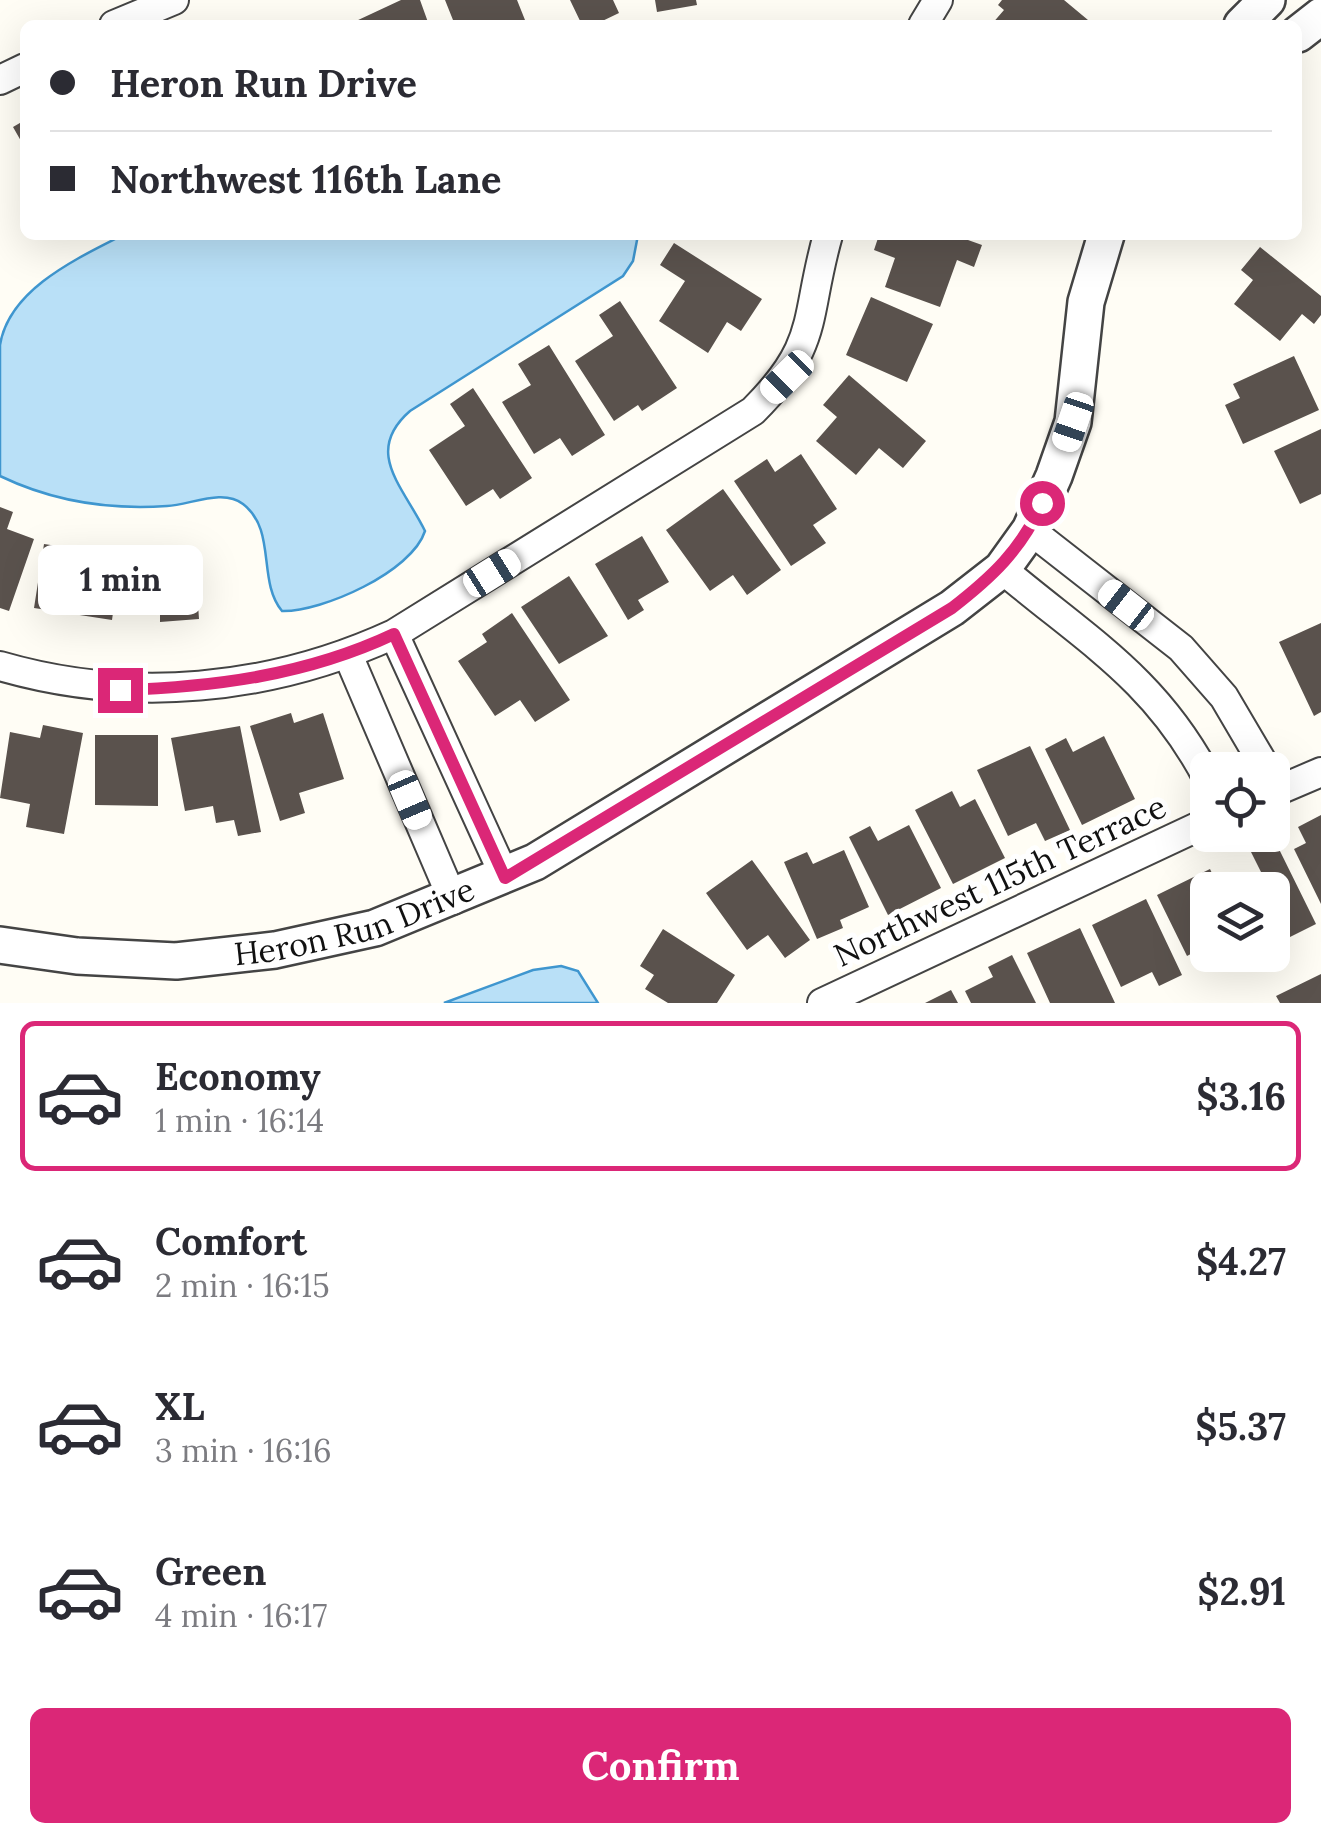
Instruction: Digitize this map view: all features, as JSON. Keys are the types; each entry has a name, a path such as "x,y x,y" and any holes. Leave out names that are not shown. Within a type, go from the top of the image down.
{"street":[{"path":"126,20 174,0"},
{"path":"1247,20 1267,0"},
{"path":"0,666 44,678 120,690 201,687 348,655 394,634 753,411 787,377 807,340 827,240"},
{"name":"Heron Run Drive","path":"0,945 77,956 176,961 275,950 375,928 505,878 896,643 1002,570 1030,530 1073,422 1086,302 1107,241"},
{"path":"1030,530 1181,648 1224,697 1255,752"},
{"path":"1002,570 1144,684 1184,732 1194,752"},
{"path":"394,634 505,878"},
{"path":"348,655 453,900"},
{"path":"1290,779 1321,772"},
{"name":"Northwest 115th Terrace","path":"822,1003 1190,830"}],"water":[{"path":"113,240 637,240 633,261 623,276 410,411 396,426 389,441 392,470 425,531 403,561 385,575 341,597 282,611 270,585 260,527 235,499 216,497 146,507 103,505 61,498 0,476 0,345 6,325 31,292"},
{"path":"561,966 578,971 598,1003 444,1003 533,970"}],"building":[{"path":"401,0 420,0 427,20 358,20"},
{"path":"445,0 517,0 525,20 453,20"},
{"path":"570,0 613,0 619,13 604,20 580,20"},
{"path":"655,0 696,0 697,5 657,12"},
{"path":"1002,0 1064,0 1088,20 995,20 1004,10 998,5"},
{"path":"877,240 968,240 982,245 974,267 957,260 940,307 885,287 895,258 874,250"},
{"path":"674,243 762,299 741,331 727,322 708,353 659,321 685,281 660,265"},
{"path":"1260,247 1321,296 1321,315 1314,324 1302,314 1280,341 1234,304 1253,280 1241,270"},
{"path":"871,297 933,324 907,382 846,355"},
{"path":"620,301 677,388 642,411 638,405 614,421 575,361 613,336 599,315"},
{"path":"549,345 605,435 572,456 560,438 534,454 502,402 531,385 518,364"},
{"path":"1294,356 1319,410 1243,444 1225,405 1240,398 1233,384"},
{"path":"849,375 926,441 903,468 879,448 856,475 816,441 837,417 823,405"},
{"path":"473,388 532,478 500,499 493,489 466,506 429,450 465,426 450,404"},
{"path":"1321,429 1321,494 1300,504 1274,451"},
{"path":"801,454 837,509 813,525 826,543 791,566 734,481 767,459 775,472"},
{"path":"723,489 781,570 747,595 733,575 710,591 666,530"},
{"path":"0,507 13,512 7,529 34,539 9,611 0,608"},
{"path":"642,536 669,582 638,600 644,610 628,620 595,564"},
{"path":"44,544 64,547 62,561 119,570 112,620 34,608"},
{"path":"157,553 158,564 195,561 199,619 160,622 160,612 141,614 137,554"},
{"path":"569,576 608,636 559,664 521,607"},
{"path":"512,613 570,700 535,722 520,700 495,716 458,661 487,642 482,634"},
{"path":"1321,623 1321,712 1314,716 1279,642"},
{"path":"291,713 294,723 323,713 344,779 299,793 305,813 280,821 250,726"},
{"path":"43,725 83,733 64,834 26,827 30,804 0,798 10,732 40,738"},
{"path":"240,726 261,832 238,836 234,820 216,823 213,806 185,811 171,738"},
{"path":"95,735 158,735 158,806 95,805"},
{"path":"1104,736 1135,799 1082,825 1045,749 1066,738 1073,752"},
{"path":"1030,746 1070,830 1045,841 1036,823 1008,836 977,770"},
{"path":"952,791 960,807 975,799 1005,858 953,884 915,810"},
{"path":"1321,815 1321,904 1294,849 1306,843 1298,827"},
{"path":"909,825 941,888 888,915 849,837 870,826 878,841"},
{"path":"844,850 869,907 840,920 843,928 817,939 784,862 807,852 813,864"},
{"path":"1251,852 1280,852 1316,924 1290,937 1290,872 1261,872"},
{"path":"752,860 810,940 785,958 768,935 747,950 706,893"},
{"path":"1190,879 1187,956 1157,895"},
{"path":"1146,899 1182,975 1159,986 1152,972 1121,987 1092,925"},
{"path":"1080,928 1115,1003 1050,1003 1027,953"},
{"path":"663,929 735,975 717,1003 668,1003 645,989 654,975 640,966"},
{"path":"1012,955 1036,1003 971,1003 965,991 993,977 988,967"},
{"path":"1321,974 1321,1003 1280,1003 1276,996"},
{"path":"951,990 958,1003 925,1003"}],"route":[{"path":"120,690 201,687 275,674 348,655 394,634 505,878 952,608 1002,570 1030,530 1042,503"}]}
